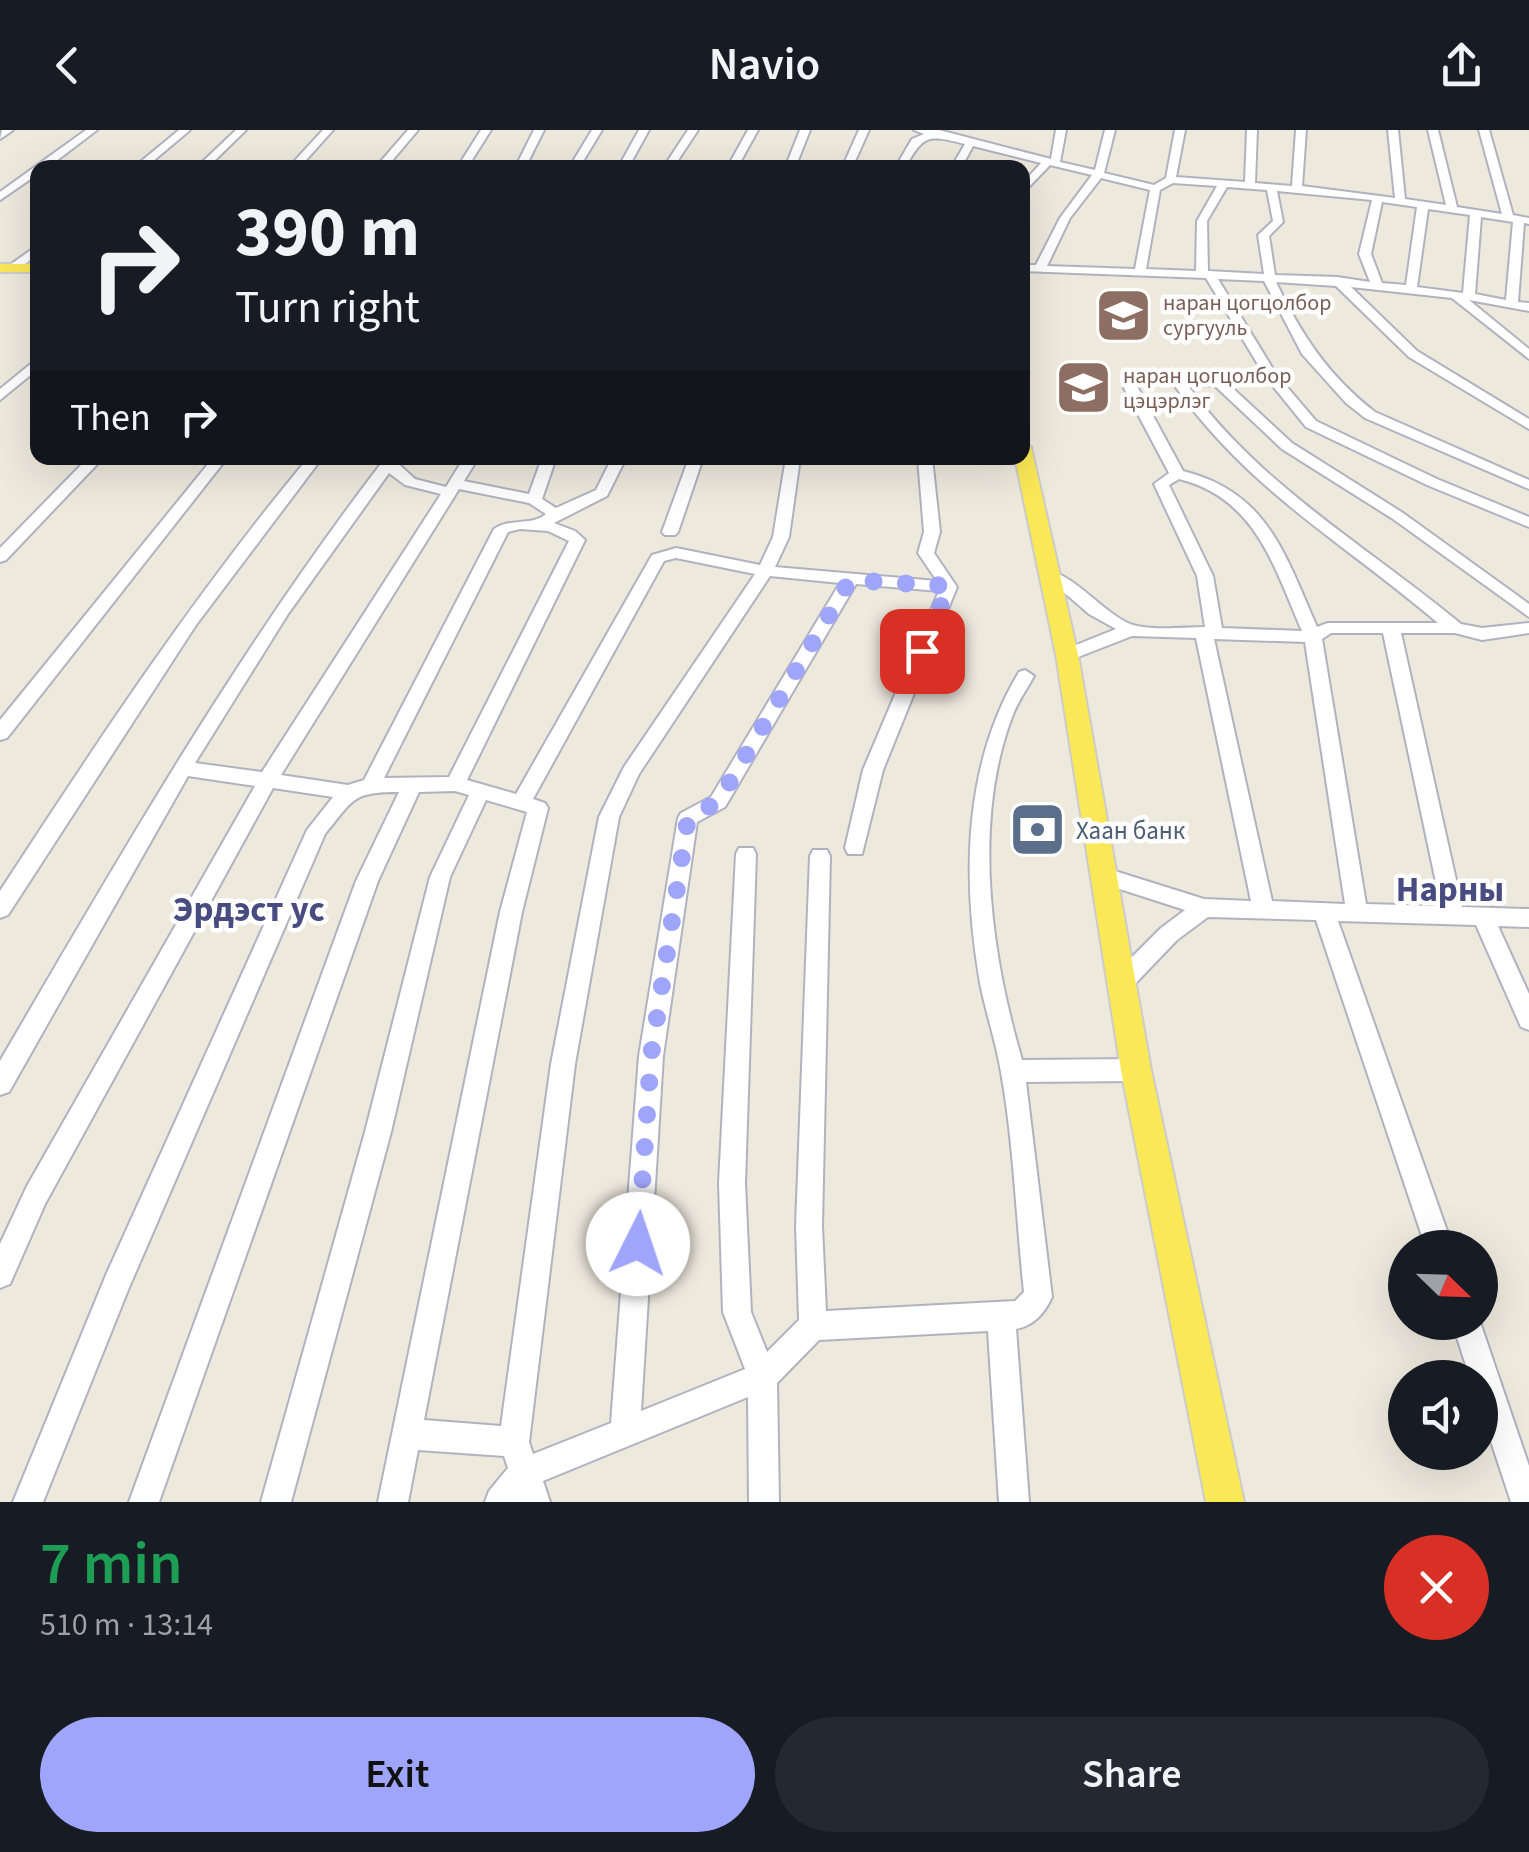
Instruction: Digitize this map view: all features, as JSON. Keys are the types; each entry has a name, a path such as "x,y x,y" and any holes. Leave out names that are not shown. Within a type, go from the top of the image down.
{"main road":[{"path":"1026,465 1067,654 1136,1070 1225,1502"}],"street":[{"path":"0,136 8,130"},
{"path":"50,160 92,130"},
{"path":"148,160 185,130"},
{"path":"210,160 241,130"},
{"path":"300,160 328,130"},
{"path":"387,160 413,130"},
{"path":"467,160 486,130"},
{"path":"524,160 539,130"},
{"path":"579,160 597,130"},
{"path":"628,160 644,130"},
{"path":"673,160 693,130"},
{"path":"736,160 753,130"},
{"path":"793,160 806,130"},
{"path":"851,160 864,130"},
{"path":"904,160 924,131 943,130"},
{"path":"1030,183 1052,162 1061,130"},
{"path":"1040,268 1065,218 1098,174 1110,130"},
{"path":"1171,180 1180,130"},
{"path":"1250,185 1252,130"},
{"path":"1298,188 1301,130"},
{"path":"1394,130 1400,202"},
{"path":"1432,130 1452,208"},
{"path":"1484,130 1518,219 1512,303"},
{"path":"924,131 970,144 1008,146 1052,162 1155,188 1171,180 1298,188 1518,219"},
{"path":"961,160 970,144"},
{"path":"0,197 30,175"},
{"path":"1224,183 1202,221 1206,275 1271,376 1311,424 1529,522"},
{"path":"1272,186 1278,222 1263,235 1269,277 1302,350 1354,404 1529,485"},
{"path":"1140,272 1155,188"},
{"path":"1376,283 1364,254 1378,198"},
{"path":"1412,286 1423,204"},
{"path":"1469,295 1476,212"},
{"path":"7,268 30,253"},
{"path":"1030,268 1337,280 1412,286 1529,306"},
{"path":"1337,280 1413,354 1529,426"},
{"path":"1452,292 1529,355"},
{"path":"0,396 30,369"},
{"path":"1271,376 1171,382 1222,442 1264,480 1455,628"},
{"path":"1218,382 1287,446 1398,516 1529,612"},
{"path":"1132,388 1178,474"},
{"path":"0,556 89,465"},
{"path":"0,733 214,465"},
{"path":"0,908 203,603 265,516 309,465"},
{"path":"0,1084 183,768 380,465"},
{"path":"276,1502 378,1132 440,878 468,788 578,540 549,520 534,500 410,482 389,465"},
{"path":"0,1274 36,1196 268,780 467,465"},
{"path":"534,500 547,465"},
{"path":"28,1502 116,1285 317,830 360,788 502,529 549,520 602,493 616,465"},
{"path":"670,532 694,465"},
{"path":"535,1502 514,1442 563,1064 609,818 631,772 765,571 781,536 792,465"},
{"path":"926,465 932,532 926,553 928,563 949,586"},
{"path":"1263,908 1209,634 1205,576 1161,484 1178,474 1201,480 1254,516 1270,539 1313,637 1357,912"},
{"path":"521,802 658,558 676,553 765,571 949,586"},
{"path":"1052,575 1095,610 1130,630"},
{"path":"625,1432 651,1056 688,818 718,802 850,580"},
{"path":"855,848 873,770 949,586"},
{"path":"1067,654 1130,630 1313,637 1328,628 1455,628 1482,634 1529,628"},
{"path":"1391,629 1454,914"},
{"path":"500,1502 524,1473 762,1376 813,1326 1020,1315 1038,1298 1013,1070 996,1020 980,863 981,817 999,732 1011,695 1026,676"},
{"path":"183,768 360,788 468,788 538,808 512,912 393,1502"},
{"path":"144,1502 367,881 412,786"},
{"path":"746,854 732,1183 737,1312 762,1376 764,1502"},
{"path":"813,1326 809,1226 820,856"},
{"path":"1102,875 1204,908 1529,918"},
{"path":"1122,982 1169,934 1204,908"},
{"path":"1324,911 1434,1230"},
{"path":"1482,915 1529,1020"},
{"path":"1013,1070 1136,1070"},
{"path":"1001,1315 1014,1502"},
{"path":"1472,1340 1526,1502"},
{"path":"406,1434 514,1442"}],"place":[{"name":"наран цогцолбор сургууль","path":"1124,315"},
{"name":"наран цогцолбор цэцэрлэг","path":"1084,388"},
{"name":"Хаан банк","path":"1037,830"}],"district":[{"name":"Нарны","path":"1450,889"},
{"name":"Эрдэст ус","path":"249,909"}],"route":[{"path":"638,1244 651,1056 688,818 718,802 850,580 949,586 922,651"}]}
